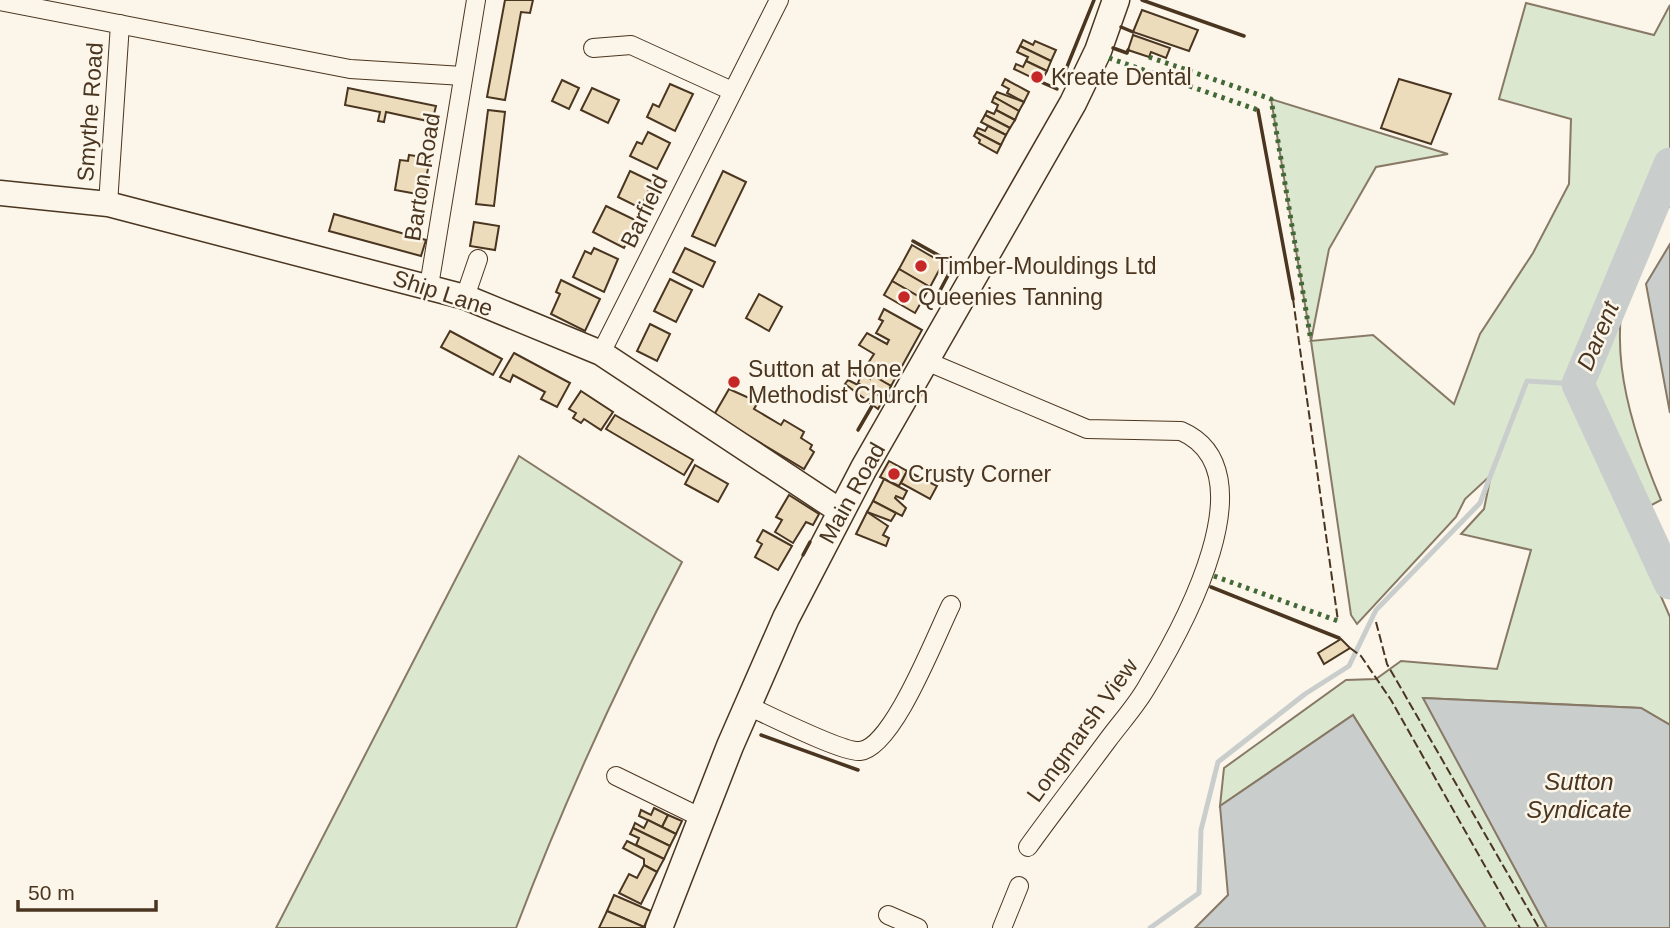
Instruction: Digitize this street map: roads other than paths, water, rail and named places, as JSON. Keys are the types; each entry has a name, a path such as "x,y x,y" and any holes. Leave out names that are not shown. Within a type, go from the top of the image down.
{"main road":[{"name":"Main Road","path":"659,928 747,705 786,618 841,511 1073,103 1098,51 1116,0"}],"street":[{"name":"Barton Road","path":"429,286 476,0"},
{"name":"Barfield","path":"601,353 779,0"},
{"path":"0,1 350,69 463,76"},
{"name":"Smythe Road","path":"108,204 120,24"},
{"path":"593,48 631,45 732,92"},
{"name":"Ship Lane","path":"0,193 108,204 465,297 601,353 841,511"},
{"path":"465,297 478,259"},
{"name":"Longmarsh View","path":"926,361 1087,429 1181,431 1194,437 1217,464 1221,496 1218,521 1192,601 1147,687 1028,847"},
{"path":"747,705 793,728 858,752 872,747 893,725 951,605"},
{"path":"616,776 702,818"},
{"path":"1002,928 1019,886"},
{"path":"888,915 918,928"}],"water":[{"path":"1670,244 1670,413 1646,284"},
{"name":"Sutton Syndicate","path":"1423,698 1641,708 1670,725 1670,928 1547,928"},
{"path":"1353,715 1486,928 1195,928 1228,895 1220,806"}],"waterway":[{"name":"Darent","path":"1670,164 1578,384 1670,583"},
{"path":"1150,928 1199,893 1201,830 1218,762 1305,694 1349,666 1376,610 1480,503 1527,381 1578,384"}],"place":[{"name":"Kreate Dental","path":"1037,77"},
{"name":"Timber-Mouldings Ltd","path":"921,266"},
{"name":"Queenies Tanning","path":"904,297"},
{"name":"Sutton at Hone Methodist Church","path":"734,382"},
{"name":"Crusty Corner","path":"894,474"}]}
